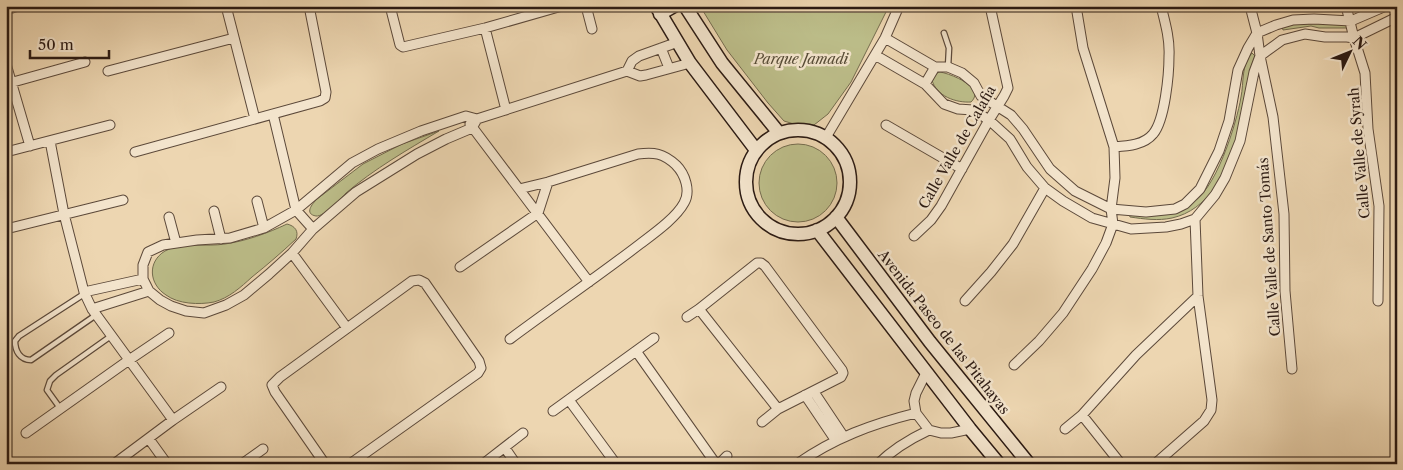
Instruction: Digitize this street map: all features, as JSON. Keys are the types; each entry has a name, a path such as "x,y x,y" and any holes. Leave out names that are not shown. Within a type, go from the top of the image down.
{"street":[{"path":"6,10 18,6"},
{"path":"226,6 255,119"},
{"path":"135,152 320,102 325,98 326,92 309,6"},
{"path":"390,6 400,45 403,47 485,28 562,6"},
{"path":"586,6 592,29"},
{"path":"674,6 658,10 690,62 756,150"},
{"path":"685,6 722,63 779,133"},
{"path":"825,139 875,56 899,6"},
{"name":"Calle Valle de Calafia","path":"914,236 931,220 941,206 1008,88 990,6"},
{"path":"1014,365 1039,341 1063,313 1092,269 1106,243 1113,224 1111,209 1115,178 1114,147 1083,48 1076,6"},
{"path":"1114,147 1134,145 1146,140 1154,133 1163,111 1169,54 1161,6"},
{"name":"Calle Valle de Santo Tomás","path":"1250,6 1257,33 1272,117 1284,214 1285,291 1292,369"},
{"name":"Calle Valle de Syrah","path":"1346,6 1365,73 1368,129 1379,206 1378,301"},
{"path":"885,38 935,67 948,67 962,73 974,83 981,96 1011,115 1050,169 1075,191 1111,209 1146,212 1175,209 1185,204 1200,189 1219,151 1229,121 1238,70 1257,33 1293,20 1350,21 1386,6"},
{"path":"875,56 925,84 944,104 958,109 973,110 989,120 1010,139 1026,167 1045,188 1063,202 1092,218 1132,229 1166,227 1195,219 1226,178 1240,141 1254,72 1260,56 1282,40 1305,34 1354,38 1397,17"},
{"path":"485,28 506,110"},
{"path":"108,71 234,38"},
{"path":"627,71 635,58 678,42"},
{"path":"661,48 669,68"},
{"path":"9,83 85,62"},
{"path":"477,119 472,128 417,154 356,192 313,230 292,253 244,295 226,305 204,313 186,311 171,306 149,291 143,278 143,266 148,252 163,245 230,238 264,228 296,210 352,163 378,149 421,131 466,116 477,119 627,71 640,76 690,62"},
{"path":"6,64 9,83 30,146"},
{"path":"925,84 935,67"},
{"path":"973,110 981,96"},
{"path":"273,114 296,210 313,230"},
{"path":"466,116 472,128 589,282"},
{"path":"886,125 962,169"},
{"path":"6,152 110,126"},
{"path":"792,130 806,130 825,139 831,142 842,154 848,168 850,184 847,200 836,218 817,230 800,234 784,232 768,225 756,213 748,198 745,182 748,165 756,150 766,140 779,133 792,130"},
{"path":"50,141 64,214 84,293 94,312 173,420"},
{"path":"510,339 618,261 666,223 684,204 687,194 686,180 677,166 664,156 652,152 638,154 519,189"},
{"path":"460,267 538,214 548,182"},
{"path":"965,301 1014,244 1045,188"},
{"path":"6,229 123,200"},
{"path":"257,201 264,228"},
{"path":"214,211 221,238"},
{"path":"169,217 176,243"},
{"name":"Avenida Paseo de las Pitahayas","path":"836,218 930,342 1029,464"},
{"path":"1156,464 1204,421 1211,410 1212,400 1198,296 1195,219"},
{"path":"817,230 926,373 999,464"},
{"path":"292,253 347,328"},
{"path":"686,317 757,264 761,263 843,373 841,377 778,409 762,422"},
{"path":"84,293 143,278"},
{"path":"325,464 272,385 280,377 412,281 419,280 426,283 480,361 481,368 478,373 350,464"},
{"path":"94,312 149,291"},
{"path":"1065,429 1082,414 1136,355 1198,296"},
{"path":"699,309 778,409"},
{"path":"26,433 168,333"},
{"path":"553,411 654,338"},
{"path":"636,351 717,464 727,456"},
{"path":"926,373 916,392 914,401 916,413 929,430 951,433 970,429"},
{"path":"114,464 221,387"},
{"path":"809,393 840,439"},
{"path":"569,400 616,464"},
{"path":"798,464 813,453 840,439 885,421 916,413"},
{"path":"1082,414 1121,464"},
{"path":"878,464 905,441 929,430"},
{"path":"482,464 523,434"},
{"path":"149,439 167,464"},
{"path":"505,448 516,464"},
{"path":"242,464 263,449"}],"lane":[{"path":"944,33 949,48 948,67"},
{"path":"84,293 19,336 15,341 17,352 23,358 31,360 94,312"},
{"path":"60,409 47,390 50,381 111,336"}],"green space":[{"name":"Parque Jamadi","path":"700,6 889,6 851,82 828,114 814,125 794,124 784,121 727,50"},
{"path":"1288,23 1337,23 1350,26 1346,28 1319,28 1311,26 1283,30 1282,27"},
{"path":"1252,53 1255,56 1251,66 1236,142 1227,166 1214,189 1196,207 1185,214 1156,220 1130,217 1129,214 1189,204 1199,198 1208,187 1230,139 1239,108 1244,68 1248,57"},
{"path":"940,72 966,82 974,92 971,102 953,100 942,94 934,86 932,80"},
{"path":"439,131 368,176 323,214 316,216 310,213 311,206 317,199 363,164 402,144"},
{"path":"798,144 813,147 830,161 834,168 837,183 834,198 820,215 813,219 798,222 783,219 766,205 762,198 759,183 762,168 776,151 783,147"},
{"path":"287,224 296,229 296,239 239,288 219,300 208,303 195,303 176,300 160,290 153,279 152,273 155,261 171,248 233,243"}]}
